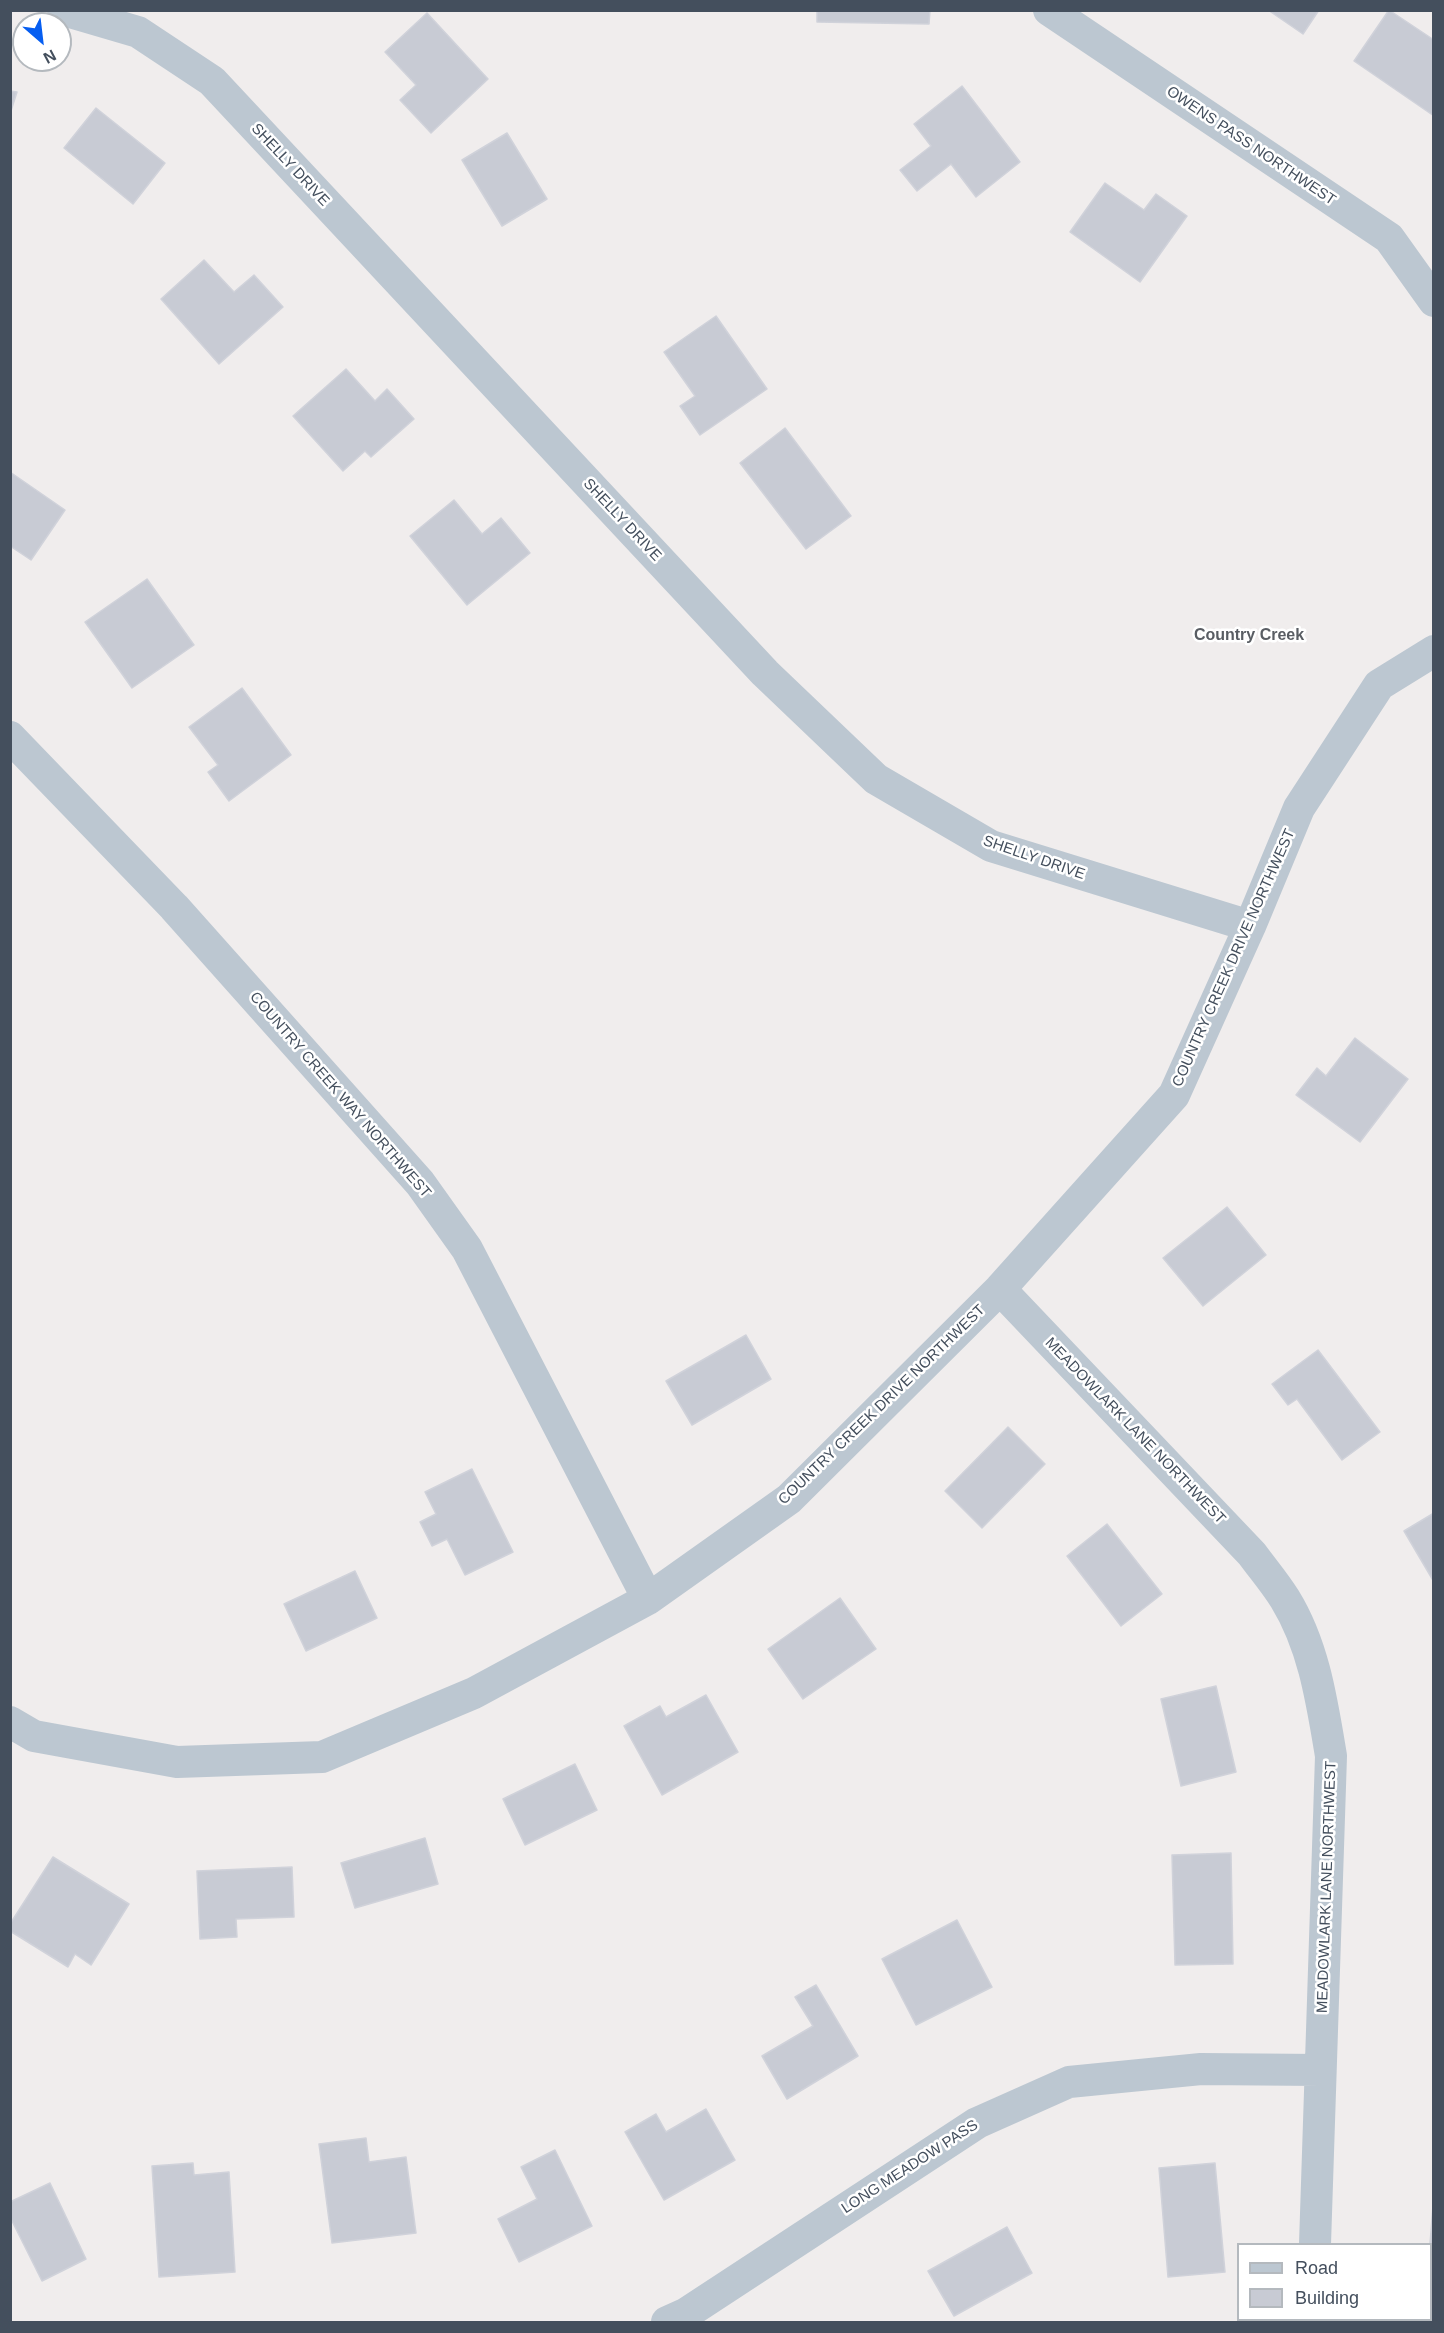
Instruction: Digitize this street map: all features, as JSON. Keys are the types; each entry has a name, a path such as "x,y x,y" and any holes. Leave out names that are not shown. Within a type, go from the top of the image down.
{"street":[{"name":"SHELLY DRIVE","path":"63,10 138,32 212,81 765,673 876,779 991,846 1250,926"},
{"name":"OWENS PASS NORTHWEST","path":"1048,10 1389,238 1434,301"},
{"name":"COUNTRY CREEK DRIVE NORTHWEST","path":"10,1722 34,1736 177,1762 322,1757 474,1694 648,1599 789,1499 1000,1289 1174,1095 1250,926 1299,808 1379,685 1434,651"},
{"name":"COUNTRY CREEK WAY NORTHWEST","path":"10,737 174,907 420,1183 466,1249 648,1599"},
{"name":"MEADOWLARK LANE NORTHWEST","path":"1000,1289 1252,1554 1285,1599 1305,1639 1321,1695 1331,1756 1315,2243"},
{"name":"LONG MEADOW PASS","path":"667,2322 698,2307 977,2122 1069,2082 1201,2069 1320,2070"}],"building":[{"path":"817,10 930,10 929,24 817,22"},
{"path":"1268,10 1319,10 1303,34"},
{"path":"1389,10 1434,40 1434,116 1354,61"},
{"path":"427,13 488,79 431,133 400,100 416,85 385,52"},
{"path":"962,86 1020,162 976,197 951,164 917,191 900,170 931,146 914,124"},
{"path":"10,91 17,92 10,114"},
{"path":"96,108 165,163 133,204 64,148"},
{"path":"507,133 547,199 502,226 462,160"},
{"path":"1105,183 1144,210 1156,194 1187,216 1140,282 1070,232"},
{"path":"204,260 234,292 254,275 283,307 219,364 161,299"},
{"path":"716,316 767,389 700,435 680,406 695,396 664,352"},
{"path":"346,369 375,401 387,389 414,419 371,457 365,451 343,471 293,416"},
{"path":"785,428 851,516 806,549 740,463"},
{"path":"10,472 65,510 31,560 10,546"},
{"path":"454,500 482,534 501,518 530,553 467,605 410,536"},
{"path":"147,579 194,645 132,688 85,622"},
{"path":"242,688 291,755 229,801 208,772 218,765 189,727"},
{"path":"1355,1038 1408,1079 1360,1142 1296,1095 1317,1068 1326,1076"},
{"path":"1227,1207 1266,1255 1203,1306 1163,1258"},
{"path":"746,1335 771,1379 692,1425 666,1381"},
{"path":"1318,1350 1380,1432 1342,1460 1297,1399 1288,1405 1272,1384"},
{"path":"1008,1427 1045,1464 982,1528 945,1491"},
{"path":"472,1469 513,1552 465,1575 447,1539 432,1546 420,1522 436,1514 425,1492"},
{"path":"1434,1513 1434,1582 1404,1531"},
{"path":"1107,1524 1162,1594 1121,1626 1067,1556"},
{"path":"355,1571 377,1618 306,1651 284,1604"},
{"path":"840,1598 876,1649 803,1699 768,1649"},
{"path":"1216,1686 1236,1772 1181,1786 1161,1699"},
{"path":"706,1695 738,1752 662,1795 624,1726 660,1706 666,1717"},
{"path":"575,1764 597,1810 525,1845 503,1799"},
{"path":"425,1838 438,1884 355,1908 341,1863"},
{"path":"1231,1853 1233,1964 1175,1965 1172,1855"},
{"path":"53,1857 129,1904 91,1965 75,1954 68,1967 10,1931 10,1924"},
{"path":"292,1867 294,1917 236,1919 237,1937 200,1939 197,1871"},
{"path":"957,1920 992,1987 916,2025 882,1959"},
{"path":"816,1985 858,2056 787,2099 762,2056 813,2026 795,1997"},
{"path":"706,2109 735,2160 664,2200 625,2132 656,2114 666,2132"},
{"path":"366,2138 369,2162 406,2157 416,2233 332,2243 319,2144"},
{"path":"555,2150 592,2226 519,2262 498,2219 537,2199 521,2167"},
{"path":"193,2163 194,2175 229,2172 235,2272 159,2277 152,2166"},
{"path":"1215,2163 1225,2272 1168,2277 1159,2168"},
{"path":"50,2183 86,2259 42,2281 10,2217 10,2202"},
{"path":"1434,2193 1434,2265 1432,2265 1432,2243 1430,2243"},
{"path":"1007,2227 1032,2273 954,2316 928,2271"}],"district":[{"name":"Country Creek","path":"1249,636"}]}
